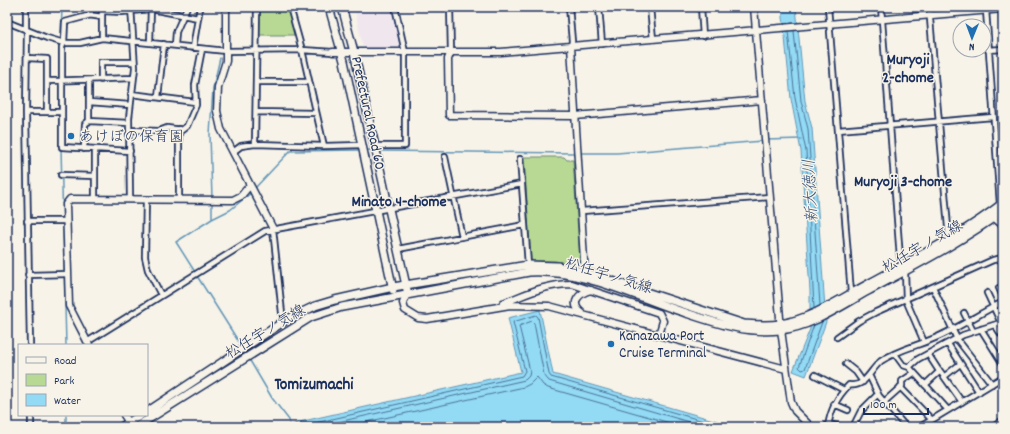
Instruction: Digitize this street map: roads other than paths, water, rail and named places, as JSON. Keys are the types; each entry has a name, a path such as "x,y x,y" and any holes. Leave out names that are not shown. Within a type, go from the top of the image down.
{"main road":[{"name":"Prefectural Road 60","path":"330,7 342,52 395,296"},
{"name":"Prefectural Road 60","path":"342,7 354,52 408,294"},
{"name":"松任宇ノ気線","path":"831,308 852,293 963,238 993,218 1002,207"},
{"name":"松任宇ノ気線","path":"136,427 245,353 286,320 315,306 335,300 393,287 528,265 557,266 729,327 755,331 781,327 807,319 831,308 904,268 1002,207"},
{"name":"松任宇ノ気線","path":"148,411 245,353 311,317 342,307 529,272 557,272 585,275"},
{"path":"121,427 130,425 140,416"}],"street":[{"path":"26,7 27,221 30,344"},
{"path":"89,15 90,7"},
{"path":"175,45 176,32 187,7"},
{"path":"193,48 200,7"},
{"path":"226,7 226,61 218,87 217,110 221,129 273,229 282,313 286,320"},
{"path":"255,144 257,7"},
{"path":"290,7 302,50 324,146"},
{"path":"375,146 405,146 405,52 394,7"},
{"path":"450,7 451,52 448,59 450,115 575,116 762,100"},
{"path":"569,7 585,275"},
{"path":"599,7 602,44"},
{"path":"650,7 653,40"},
{"path":"701,7 703,36"},
{"path":"754,7 781,327 786,369 791,402 795,411 810,427"},
{"path":"828,7 852,293"},
{"path":"881,7 906,300 924,342"},
{"path":"929,7 949,239"},
{"path":"150,43 151,8"},
{"path":"102,38 102,9 151,8 198,18"},
{"path":"130,199 129,123 134,62 131,9"},
{"path":"7,22 64,43 80,43 102,38 226,51 302,50 333,52 501,52 756,32 1002,9 1003,31"},
{"path":"986,10 986,18"},
{"path":"102,18 89,15 65,22 64,43 62,47 62,148 130,151"},
{"path":"158,97 164,44"},
{"path":"130,130 159,131 167,128 179,129 187,126 196,105 195,85 202,49"},
{"path":"992,50 1003,49"},
{"path":"27,58 47,59 47,112"},
{"path":"989,58 1002,207"},
{"path":"101,80 101,62 134,62"},
{"path":"47,82 133,78"},
{"path":"84,149 85,124 89,120 89,80"},
{"path":"256,82 309,82"},
{"path":"131,94 195,102"},
{"path":"89,102 130,105"},
{"path":"26,112 62,112"},
{"path":"256,112 316,113"},
{"path":"838,130 993,117"},
{"path":"89,120 129,123"},
{"path":"179,129 179,200"},
{"path":"234,152 241,146 255,144 324,146 362,145"},
{"path":"95,149 95,199"},
{"path":"445,157 462,237"},
{"path":"520,159 528,265"},
{"path":"61,175 95,176"},
{"path":"250,185 241,196 233,200 70,199 66,204 64,221 65,274 69,306 88,343 161,295 265,231 388,207 522,184"},
{"path":"582,211 770,197"},
{"path":"146,199 145,257 148,270 161,295"},
{"path":"993,218 1003,226"},
{"path":"27,221 64,221"},
{"path":"398,249 524,225"},
{"path":"837,337 859,321 993,260 1003,258"},
{"path":"28,275 65,274"},
{"path":"494,307 547,286 572,284 659,313 663,321 659,334"},
{"path":"933,287 957,339 992,384"},
{"path":"999,288 1003,297"},
{"path":"583,314 578,310 576,304 577,297 582,292 593,290"},
{"path":"909,367 928,354 957,339 981,329 1002,323 992,307 987,293"},
{"path":"403,303 408,294"},
{"path":"395,296 403,303 405,310 418,318 427,319 494,307 533,304 559,308 646,333 659,334 786,369"},
{"path":"841,427 828,425 834,404 849,385 855,386 863,382 881,362 895,354 968,322 1003,302"},
{"path":"964,313 973,332"},
{"path":"996,325 1001,334 1003,333"},
{"path":"981,329 1003,364"},
{"path":"948,344 979,392"},
{"path":"895,354 903,365 909,367 948,410"},
{"path":"928,354 939,372 940,371 944,376 962,402"},
{"path":"846,364 856,372 863,382"},
{"path":"944,376 960,364"},
{"path":"925,385 939,372"},
{"path":"884,402 900,387 902,381 914,373"},
{"path":"815,375 844,390"},
{"path":"869,375 878,394 906,427"},
{"path":"920,427 1003,377"},
{"path":"900,387 932,420"},
{"path":"853,427 862,411 878,394"},
{"path":"834,404 848,410"},
{"path":"31,416 31,427"},
{"path":"125,416 130,425"},
{"path":"993,427 1003,420"}],"water":[{"name":"新大徳川","path":"782,7 796,7 805,101 812,128 826,322 806,376 793,371 810,329 810,291 801,151 791,99"},
{"path":"540,310 553,374 738,427 288,427 299,422 521,372 508,318"}],"waterway":[{"path":"61,38 62,7"},
{"path":"212,199 210,134 213,88 220,58"},
{"path":"766,140 801,139"},
{"path":"579,153 617,153 763,141"},
{"path":"61,148 66,344"},
{"path":"255,188 290,151 361,150"},
{"path":"365,150 373,150"},
{"path":"379,151 575,153"},
{"path":"195,272 176,242 212,219 230,210 251,193"},
{"path":"212,203 212,219"},
{"path":"197,276 242,347"},
{"path":"249,359 272,398 289,420 290,427"},
{"path":"66,416 66,427"}],"place":[{"name":"あけぼの保育園","path":"71,136"},
{"name":"Kanazawa Port Cruise Terminal","path":"611,344"}],"district":[{"name":"Muryoji 2-chome","path":"908,67"},
{"name":"Muryoji 3-chome","path":"903,180"},
{"name":"Minato 4-chome","path":"399,200"},
{"name":"Tomizumachi","path":"314,383"}]}
